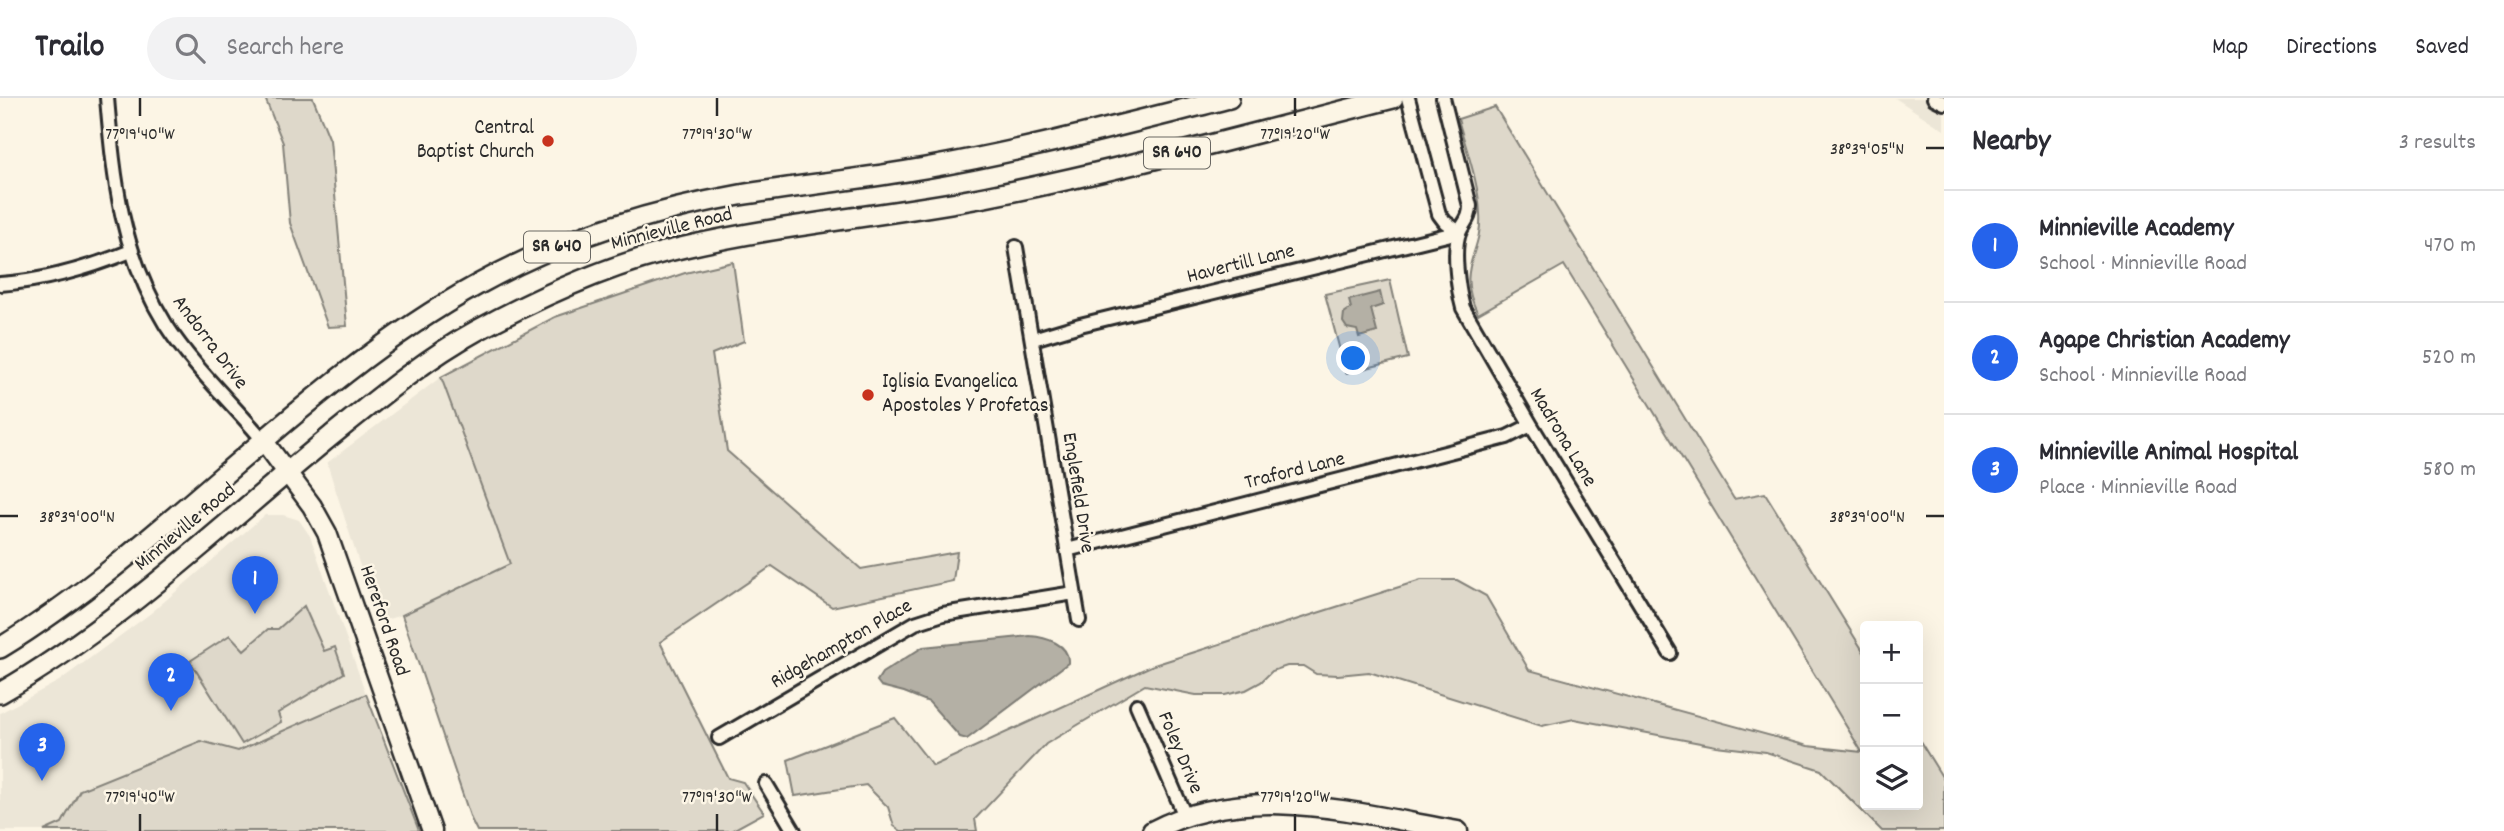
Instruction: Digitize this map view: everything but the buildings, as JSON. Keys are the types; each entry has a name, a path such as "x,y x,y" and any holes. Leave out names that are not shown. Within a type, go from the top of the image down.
{"main road":[{"name":"Minnieville Road","path":"0,648 34,627 128,555 356,365 480,283 529,259 624,223 689,206 741,195 927,168 1095,132 1229,98"},
{"name":"Minnieville Road","path":"0,694 128,607 287,472 396,385 472,333 524,305 599,272 681,247 750,233 863,218 988,196 1104,171 1393,98"}],"street":[{"name":"Andorra Drive","path":"107,98 113,175 120,213 144,286 167,326 192,360 263,440"},
{"path":"1408,98 1439,214 1445,222 1460,232"},
{"name":"Madrona Lane","path":"1443,98 1470,206 1469,216 1460,232 1457,274 1463,307 1531,425 1670,653"},
{"path":"1934,98 1944,103"},
{"name":"Havertill Lane","path":"1032,339 1460,232"},
{"name":"Englefield Drive","path":"1016,247 1079,621"},
{"path":"0,284 62,274 131,251"},
{"name":"Traford Lane","path":"1067,550 1507,437 1531,425"},
{"name":"Hereford Road","path":"263,440 312,506 327,533 432,831"},
{"name":"Ridgehampton Place","path":"719,738 915,623 943,614 1074,593"},
{"name":"Foley Drive","path":"1137,705 1185,816"},
{"path":"766,784 794,831"},
{"path":"1152,831 1185,816 1220,807 1280,803 1458,831"}],"shaded area":[{"path":"265,98 313,98 330,140 347,326 328,327 290,223 283,143"},
{"path":"1895,98 1944,98 1944,130"},
{"path":"1495,107 1734,499 1765,493 1860,646 1860,749 1564,265 1478,314 1471,298 1469,272 1480,228 1479,202 1458,119"},
{"path":"733,262 744,341 712,354 727,451 861,569 957,552 953,581 832,607 772,566 660,642 728,778 743,782 764,813 731,831 477,831 402,615 510,564 441,377 555,317 685,273"},
{"path":"1390,280 1408,358 1346,373 1325,294"},
{"path":"1380,292 1383,305 1371,309 1377,332 1359,337 1357,330 1347,328 1343,322 1344,313 1351,308 1349,300"},
{"path":"441,377 510,564 402,615 378,622 327,463"},
{"path":"265,515 283,515 299,520 310,536 366,694 238,751 201,741 80,790 62,823 44,831 0,831 0,713 59,681 151,613"},
{"path":"1421,580 1457,580 1486,596 1529,670 1808,746 1860,752 1860,809 1821,770 1766,752 1716,746 1574,719 1542,726 1369,672 1316,674 1303,666 1287,666 1272,671 1261,682 1246,690 1225,695 1196,695 1145,685 1046,744 975,819 977,831 901,831 894,826 888,807 866,785 795,796 788,760 895,718 933,766 1151,666"},
{"path":"304,606 324,651 335,647 344,673 278,713 281,722 242,744 190,661 230,635 244,650 268,629 278,629"},
{"path":"1030,636 1061,646 1068,656 1068,663 967,739 960,737 929,702 881,686 877,681 882,673 923,647"},
{"path":"366,694 419,831 44,831 62,823 80,790 201,741 238,751"},
{"path":"1923,746 1944,780 1944,831 1882,831 1861,810 1923,810"}],"place":[{"name":"Central Baptist Church","path":"548,141"},
{"name":"Iglisia Evangelica Apostoles Y Profetas","path":"868,395"},
{"name":"Minnieville Academy","path":"255,614"},
{"name":"Agape Christian Academy","path":"171,711"},
{"name":"Minnieville Animal Hospital","path":"42,781"}]}
